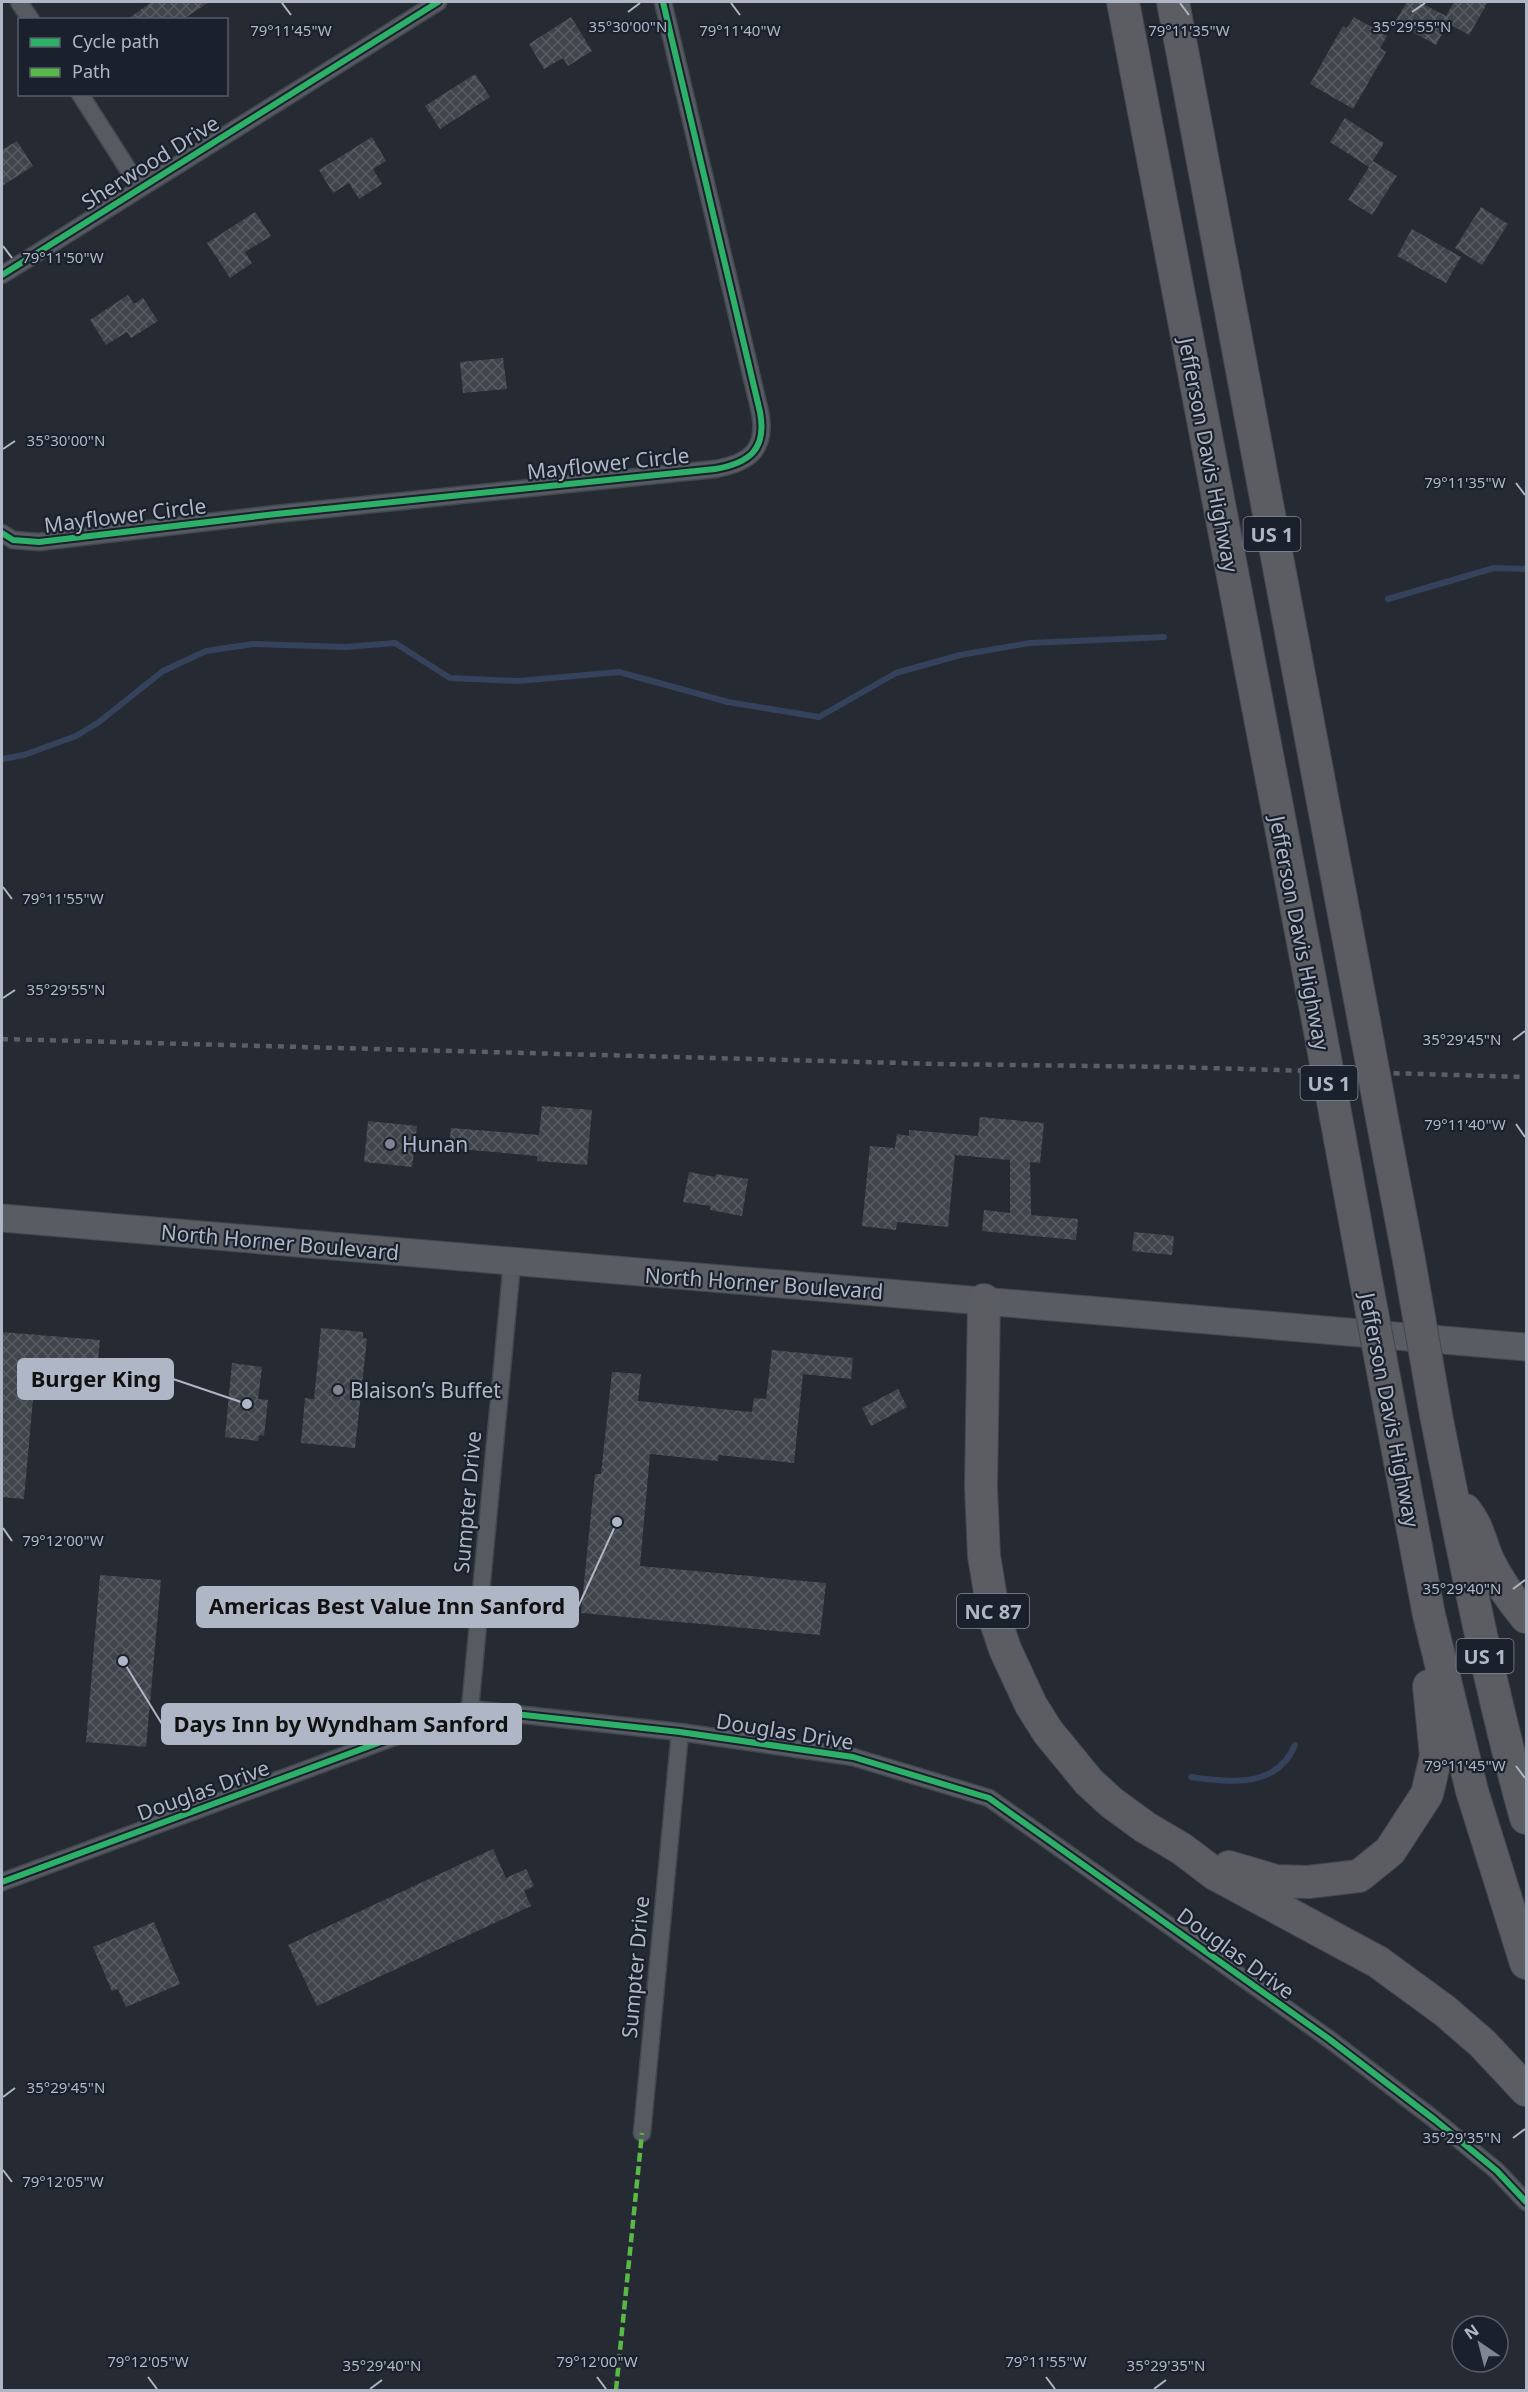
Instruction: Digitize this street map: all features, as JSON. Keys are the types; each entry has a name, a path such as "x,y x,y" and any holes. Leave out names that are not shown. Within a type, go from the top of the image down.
{"highway":[{"name":"Jefferson Davis Highway","path":"1124,2 1429,1616 1472,1791 1527,1962"},
{"name":"US 1","path":"1173,2 1463,1556 1497,1710 1527,1818"},
{"path":"1182,47 1192,2"},
{"name":"NC 87","path":"984,1300 981,1520 994,1616 1005,1649 1031,1705 1048,1732 1076,1766 1112,1803 1182,1849 1251,1876 1276,1881 1308,1882 1359,1876 1390,1851 1426,1794 1436,1756 1430,1690 1412,1617 1412,1528"},
{"path":"1452,1493 1475,1521 1488,1560 1511,1599 1527,1617"},
{"path":"1182,1849 1215,1874 1378,1962 1445,2011 1482,2043 1527,2090"}],"main road":[{"name":"North Horner Boulevard","path":"2,1218 159,1230 512,1263 984,1300 1527,1347"}],"street":[{"path":"19,2 30,18"},
{"name":"Sherwood Drive","path":"2,275 438,2"},
{"name":"Mayflower Circle","path":"2,533 13,540 39,542 276,514 715,469 731,466 751,455 758,447 763,427 663,2"},
{"path":"81,96 140,188"},
{"name":"Sumpter Drive","path":"470,1709 512,1263"},
{"name":"Douglas Drive","path":"2,1882 470,1709 680,1732 853,1757 988,1798 1329,2039 1436,2120 1497,2171 1527,2202"},
{"name":"Sumpter Drive","path":"642,2133 680,1732"}],"building":[{"path":"152,2 209,2 185,18 129,18"},
{"path":"1407,2 1419,2 1446,16 1454,2 1488,2 1469,35 1448,23 1436,45 1395,22"},
{"path":"571,17 592,51 568,66 563,58 544,69 529,44"},
{"path":"1354,17 1387,36 1380,48 1386,52 1353,109 1310,84 1343,26 1347,28"},
{"path":"475,74 490,97 440,129 425,106"},
{"path":"1345,118 1384,143 1369,167 1330,142"},
{"path":"372,137 386,161 373,169 382,184 359,199 349,183 333,193 319,170"},
{"path":"17,141 33,166 2,186 2,150"},
{"path":"1373,161 1397,176 1372,215 1348,200"},
{"path":"1481,207 1508,224 1482,265 1455,248"},
{"path":"255,212 271,236 245,252 252,263 230,278 207,243"},
{"path":"1412,229 1461,257 1446,283 1397,256"},
{"path":"128,295 134,304 143,298 158,321 131,338 127,332 106,345 90,320"},
{"path":"503,358 507,389 463,393 460,362"},
{"path":"542,1106 592,1110 587,1165 537,1161 537,1156 449,1148 451,1128 539,1135"},
{"path":"980,1117 1044,1123 1040,1163 1030,1162 1031,1215 1078,1219 1076,1240 982,1231 984,1210 1010,1213 1010,1160 955,1155 948,1227 897,1222 896,1230 862,1226 870,1146 895,1148 897,1134 909,1136 909,1130 978,1136"},
{"name":"Hunan","path":"368,1121 417,1126 412,1167 364,1162"},
{"path":"689,1172 715,1177 716,1174 748,1179 742,1216 710,1210 710,1206 683,1202"},
{"path":"1134,1232 1174,1236 1172,1255 1132,1251"},
{"name":"Blaison’s Buffet","path":"321,1328 363,1332 363,1338 367,1339 355,1448 301,1443 305,1398 314,1399"},
{"path":"2,1332 100,1340 96,1381 35,1376 24,1499 2,1497"},
{"path":"772,1350 853,1358 851,1379 803,1374 794,1463 719,1455 718,1461 650,1454 640,1566 826,1583 820,1635 581,1613 595,1474 601,1474 612,1372 641,1374 638,1401 752,1412 754,1398 766,1399"},
{"path":"232,1363 262,1367 258,1399 268,1400 264,1436 259,1435 258,1441 225,1437"},
{"path":"898,1389 907,1407 871,1426 862,1408"},
{"path":"100,1575 161,1580 146,1747 86,1742"},
{"path":"493,1849 506,1878 526,1869 534,1886 524,1891 531,1906 317,2006 288,1945"},
{"path":"154,1922 180,1984 126,2007 118,1989 112,1991 93,1947"}],"waterway":[{"path":"1388,599 1494,568 1526,569"},
{"path":"2,759 24,755 76,736 99,722 163,671 206,651 253,644 346,647 395,643 450,678 518,681 619,672 728,702 819,717 896,673 960,655 1030,643 1164,637"},
{"path":"1191,1777 1236,1781 1264,1776 1277,1769 1287,1759 1295,1745"}],"railway":[{"path":"2,1039 1526,1077"}],"marked path":[{"path":"616,2390 642,2133"}],"cycle path":[{"path":"2,275 438,2"},
{"path":"2,533 13,540 39,542 276,514 715,469 738,463 746,458 758,445 761,436 760,412 663,2"},
{"path":"2,1882 470,1709 680,1732 853,1757 989,1798 1329,2039 1497,2171 1526,2202"}],"place":[{"name":"Hunan","path":"390,1144"},
{"name":"Blaison’s Buffet","path":"338,1390"},
{"name":"Burger King","path":"247,1404"},
{"name":"Americas Best Value Inn Sanford","path":"617,1522"},
{"name":"Days Inn by Wyndham Sanford","path":"123,1661"}]}
